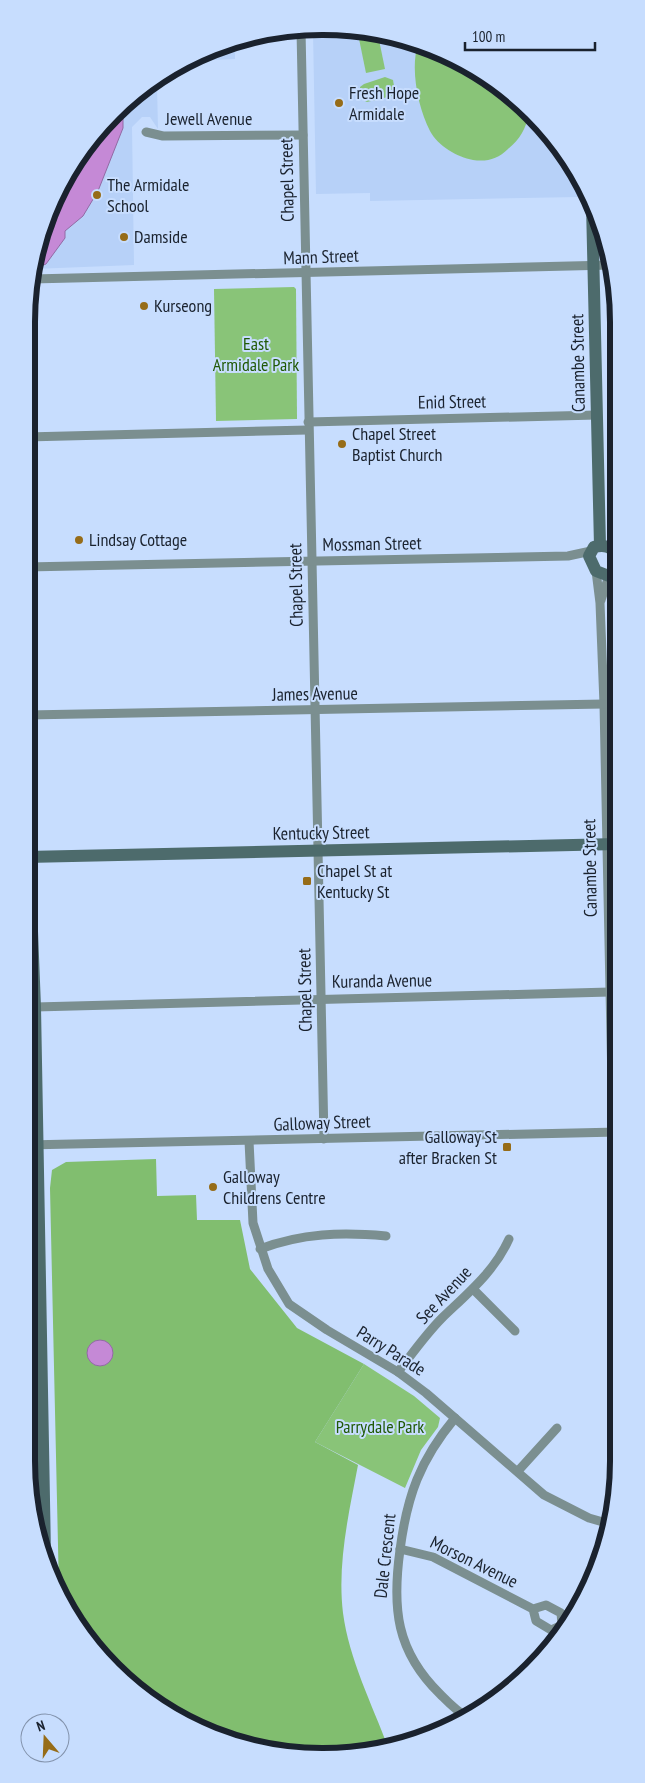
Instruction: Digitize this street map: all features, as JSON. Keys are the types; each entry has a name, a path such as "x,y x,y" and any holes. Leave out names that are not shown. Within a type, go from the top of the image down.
{"street":[{"name":"Chapel Street","path":"301,36 324,1139"},
{"name":"Jewell Avenue","path":"146,132 162,136 303,135"},
{"name":"Canambe Street","path":"593,224 599,521 604,554 600,603 610,809"},
{"name":"Mann Street","path":"38,279 604,265"},
{"name":"Enid Street","path":"35,437 597,415"},
{"name":"Mossman Street","path":"35,567 604,554"},
{"path":"604,554 610,567"},
{"name":"Canambe Street","path":"600,603 610,581"},
{"name":"James Avenue","path":"35,715 604,704"},
{"name":"Kentucky Street","path":"35,856 610,844"},
{"name":"Kuranda Avenue","path":"35,1007 610,992"},
{"name":"Galloway Street","path":"35,1145 610,1132"},
{"name":"Parry Parade","path":"249,1141 253,1223 260,1249 268,1268 289,1304 327,1330 398,1372 456,1418 544,1495 589,1518 603,1522"},
{"path":"260,1249 287,1240 319,1234 386,1236"},
{"name":"See Avenue","path":"398,1372 441,1320 473,1289 500,1258 509,1239"},
{"path":"35,1262 44,1531"},
{"path":"473,1289 515,1330"},
{"name":"Dale Crescent","path":"456,1418 426,1457 413,1486 405,1514 400,1549 396,1609 405,1645 424,1675 460,1712"},
{"path":"518,1471 556,1428"},
{"name":"Morson Avenue","path":"400,1549 433,1557 533,1609"}],"shaded area":[{"path":"313,35 322,35 360,37 415,50 450,65 482,83 512,106 551,147 579,193 579,197 370,201 370,193 316,194"},
{"path":"235,49 235,59 205,60"},
{"name":"The Armidale School","path":"157,87 158,129 150,117 142,117 132,127 134,265 40,269 50,230 57,212 83,163 94,147 119,119"},
{"path":"121,117 123,119 123,128 98,191 83,216 65,231 65,238 46,264 41,266 49,234 54,227 52,224 57,212 83,163 94,147"},
{"path":"100,1340 109,1344 113,1353 109,1362 100,1366 91,1362 87,1353 91,1344"}],"green space":[{"path":"359,37 379,41 385,69 366,73"},
{"path":"417,51 450,65 482,83 512,106 527,120 522,133 516,141 500,155 483,161 473,160 448,150 433,136 422,111 416,88"},
{"path":"385,77 393,80 395,92 392,96 367,102 361,99 360,87"},
{"name":"East Armidale Park","path":"294,287 296,289 297,419 216,421 214,289"},
{"path":"608,287 610,322 610,451"},
{"path":"156,1159 157,1196 196,1195 197,1220 240,1220 250,1269 297,1328 364,1364 315,1442 358,1465 343,1557 343,1613 350,1647 385,1741 360,1746 322,1748 285,1746 230,1733 195,1718 147,1689 119,1664 94,1636 65,1588 59,1575 50,1188 52,1170 66,1162"},
{"name":"Parrydale Park","path":"364,1364 414,1396 440,1418 438,1427 421,1450 405,1488 315,1442"}],"place":[{"name":"Fresh Hope Armidale","path":"339,103"},
{"name":"The Armidale School","path":"97,195"},
{"name":"Damside","path":"124,237"},
{"name":"Kurseong","path":"144,306"},
{"name":"Chapel Street Baptist Church","path":"342,444"},
{"name":"Lindsay Cottage","path":"79,540"},
{"name":"Chapel St at Kentucky St","path":"307,881"},
{"name":"Galloway St after Bracken St","path":"507,1147"},
{"name":"Galloway Childrens Centre","path":"213,1187"}]}
